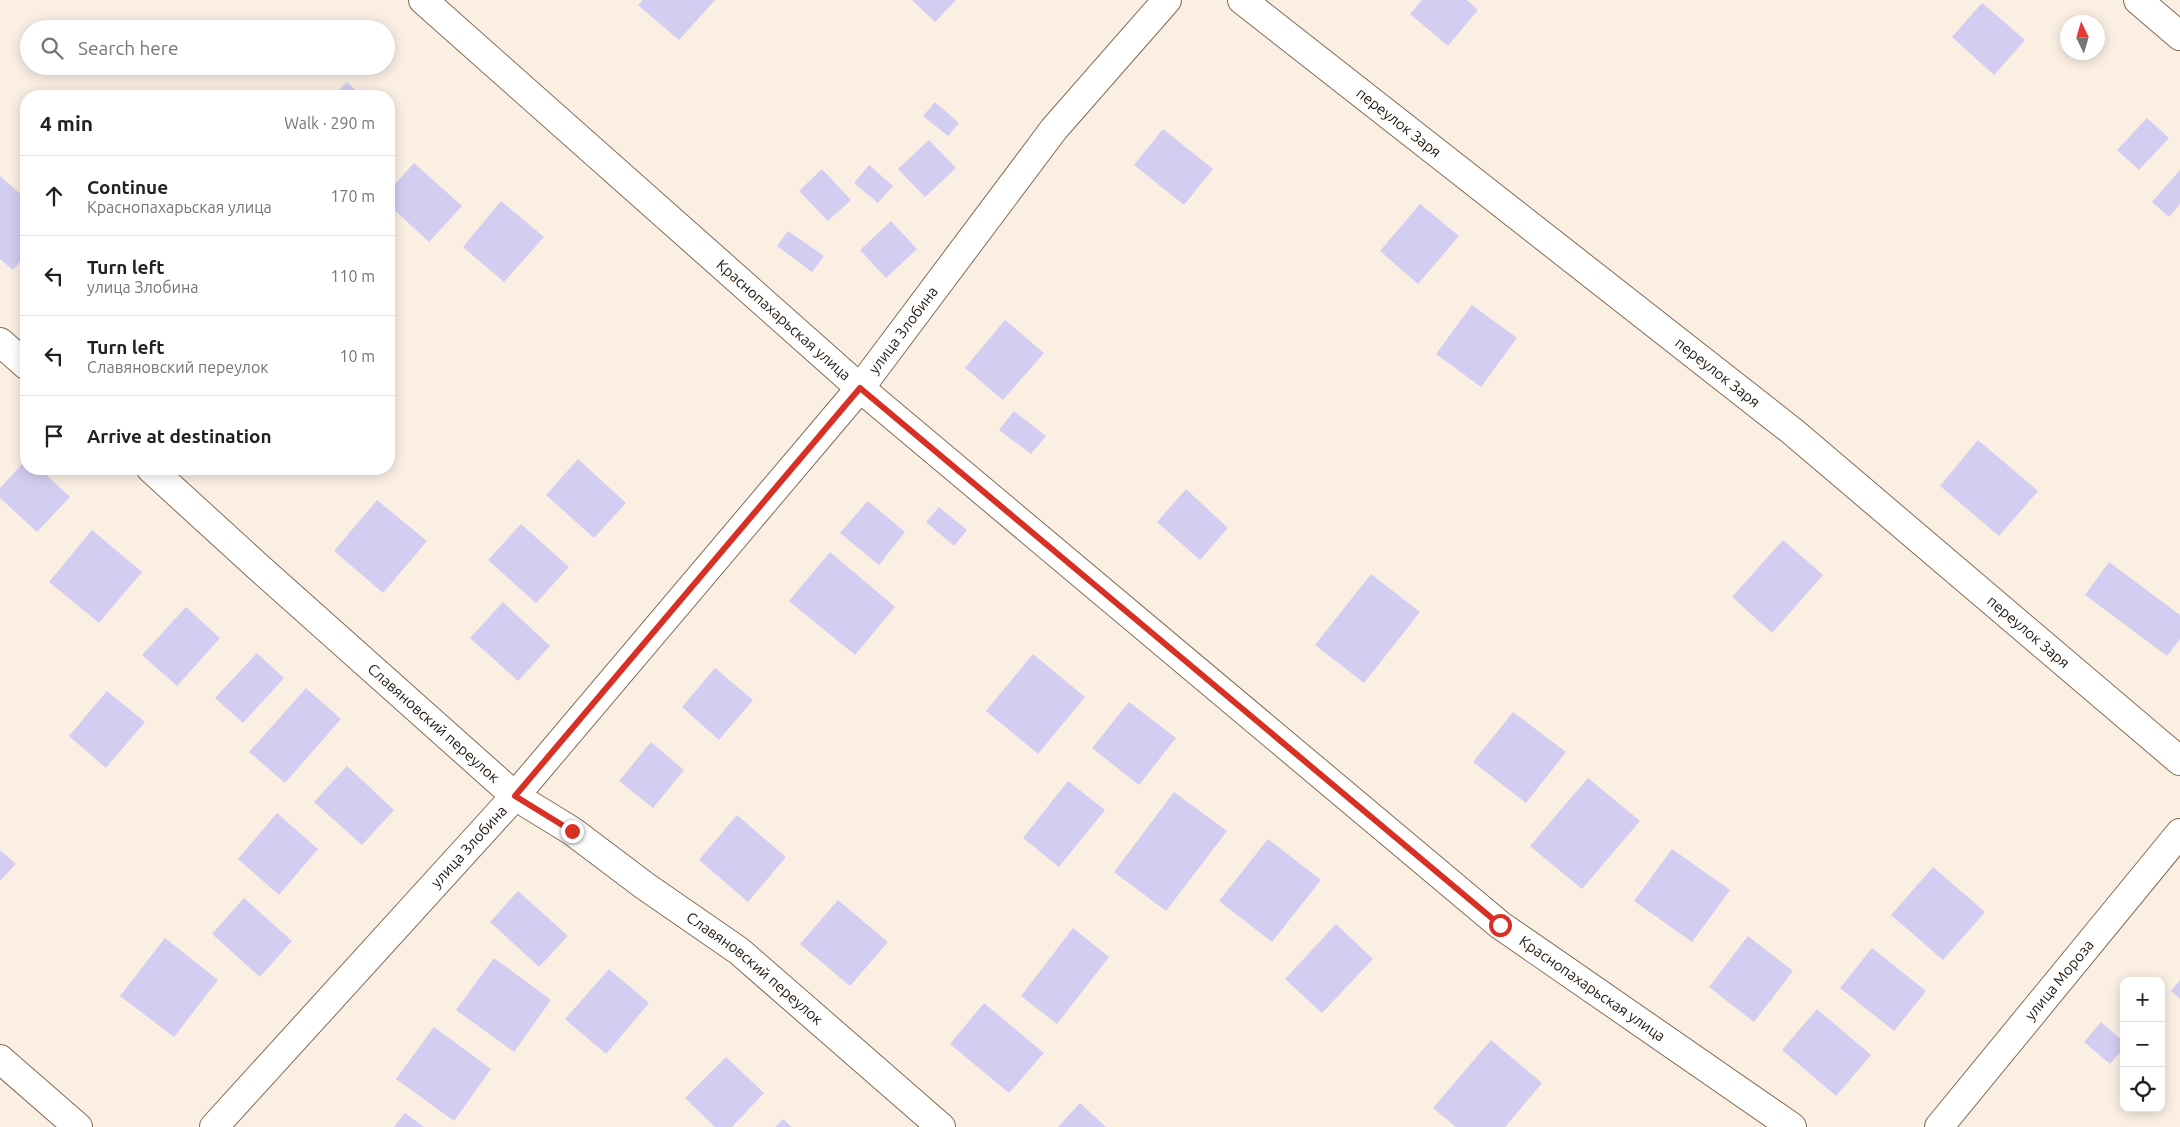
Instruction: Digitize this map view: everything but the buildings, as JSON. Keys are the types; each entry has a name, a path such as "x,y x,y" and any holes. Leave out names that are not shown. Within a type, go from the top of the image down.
{"street":[{"name":"Краснопахарьская улица","path":"423,0 860,388 1500,925 1792,1127"},
{"name":"улица Злобина","path":"214,1127 515,796 860,388 1054,129 1167,0"},
{"name":"переулок Заря","path":"1242,0 1792,431 2180,761"},
{"path":"2138,0 2180,36"},
{"path":"0,342 20,360"},
{"name":"Славяновский переулок","path":"158,475 515,796 572,831 645,886 739,952 941,1127"},
{"name":"улица Мороза","path":"1939,1127 2180,833"},
{"path":"0,1059 78,1127"}],"route":[{"path":"572,831 515,796 860,388 1500,925"}]}
